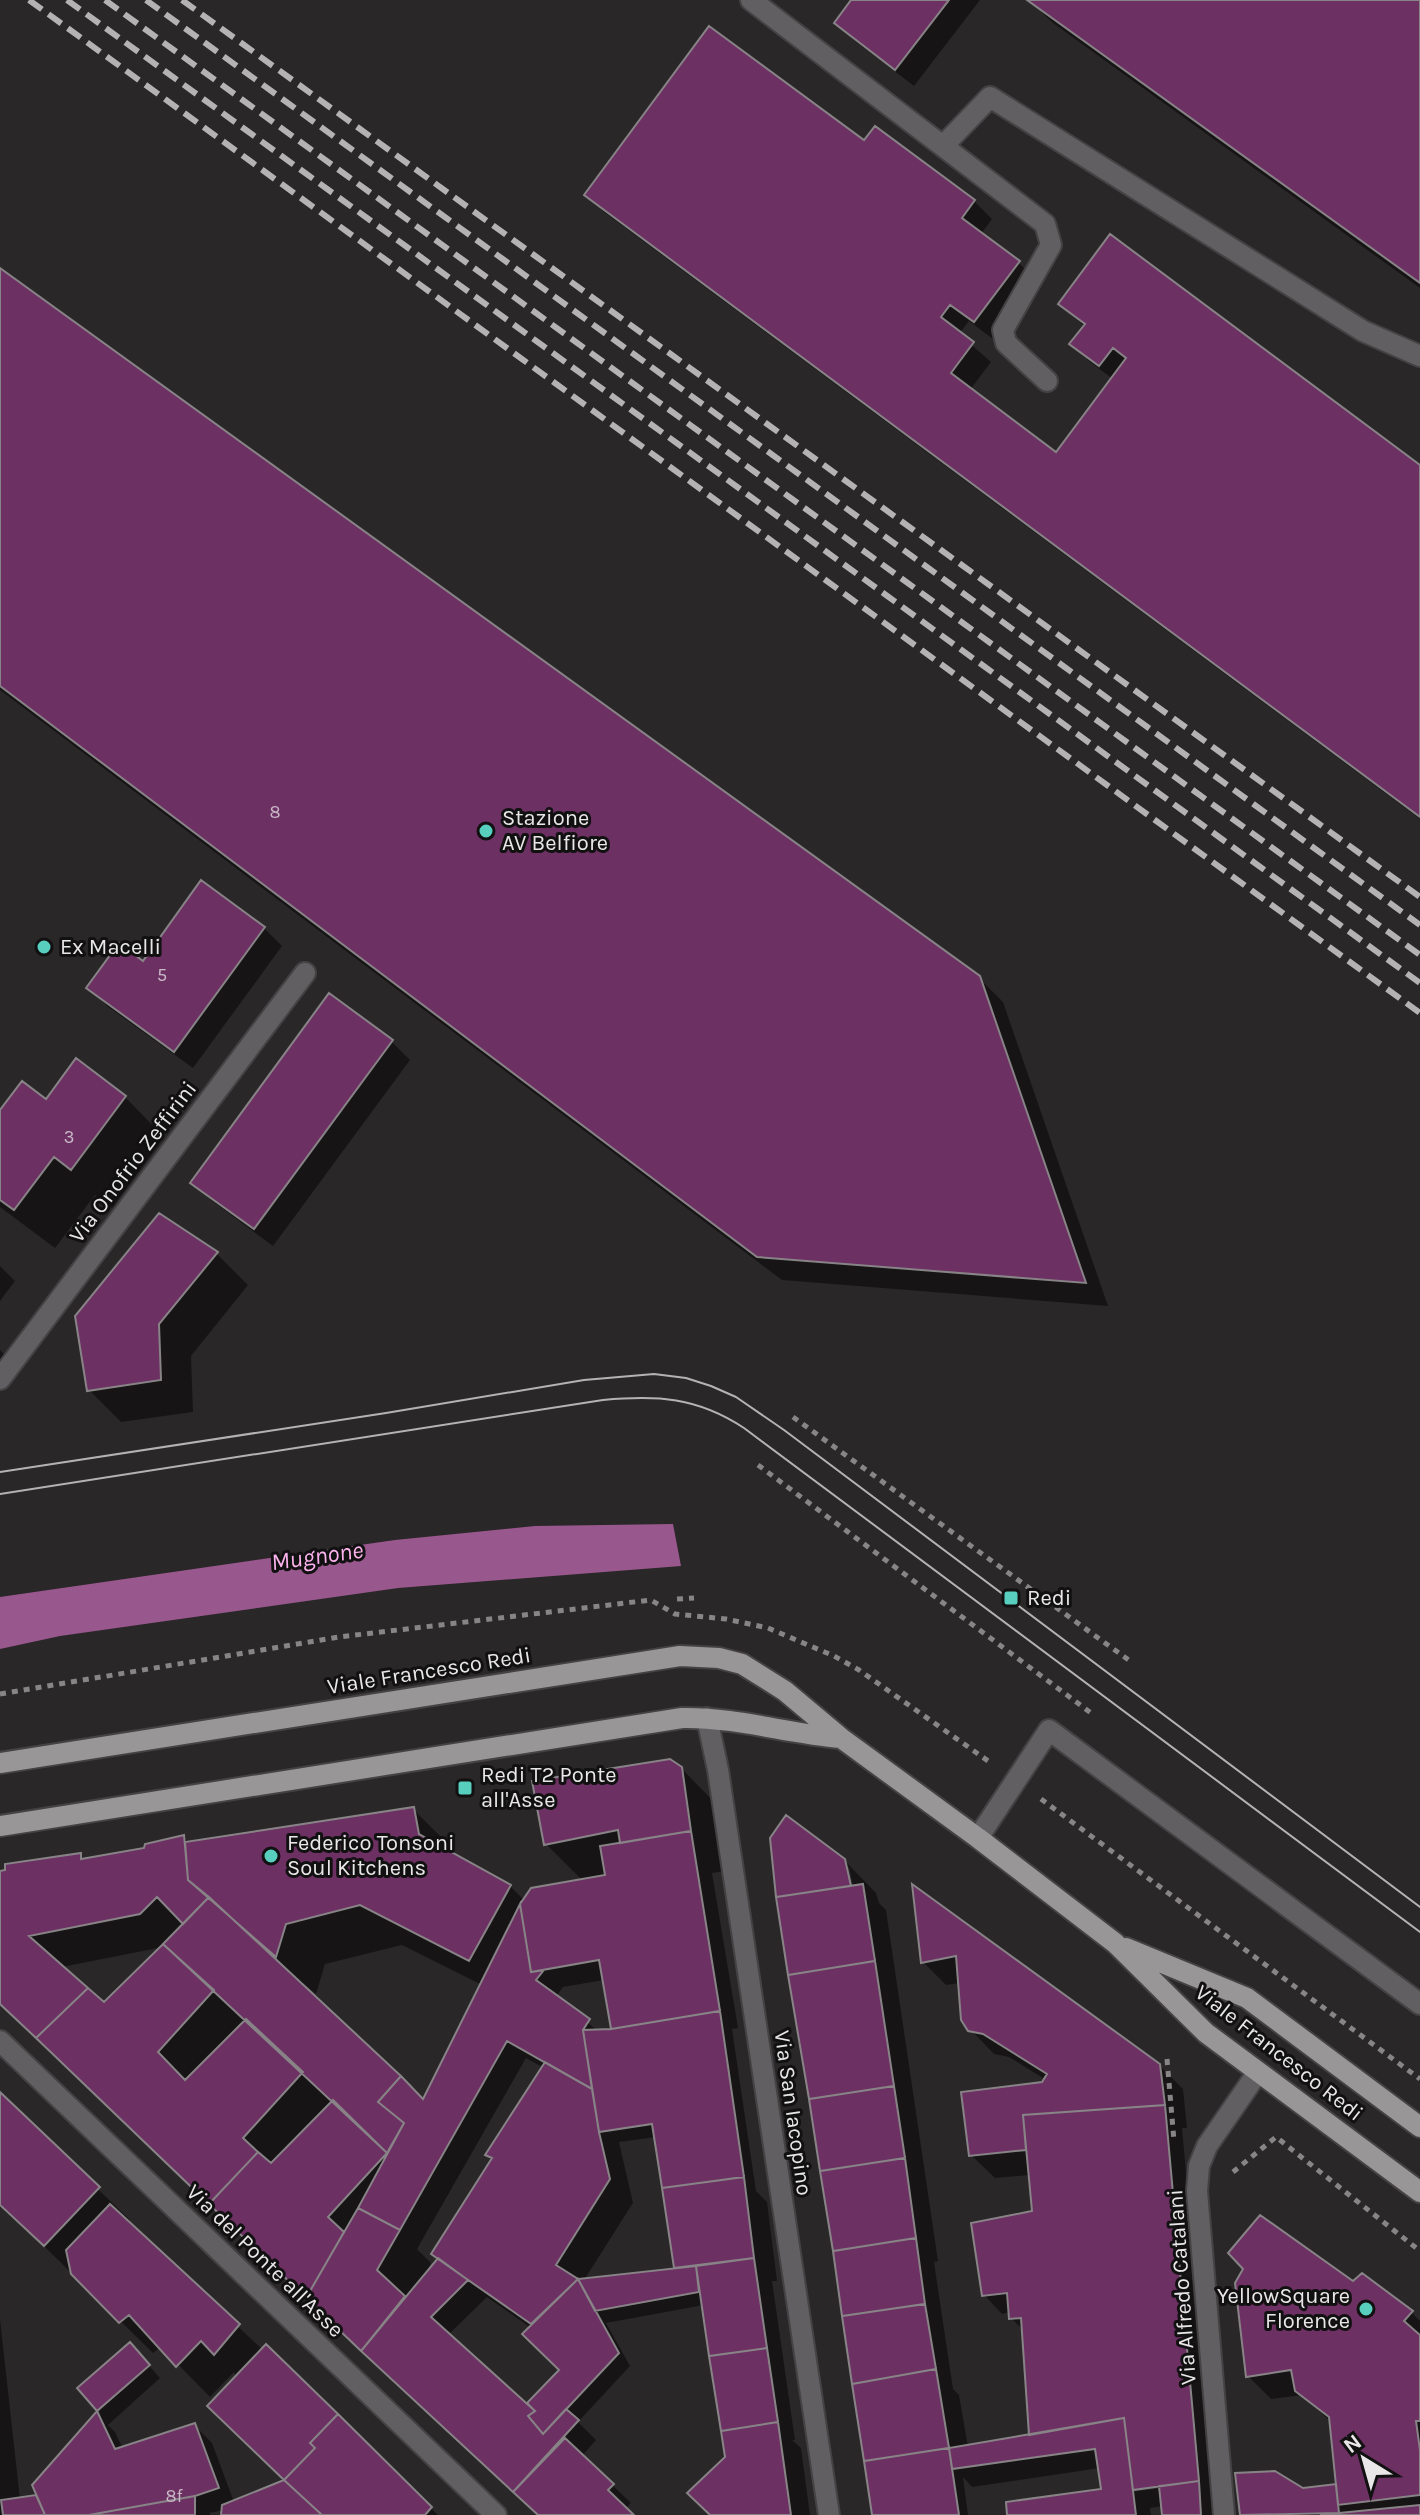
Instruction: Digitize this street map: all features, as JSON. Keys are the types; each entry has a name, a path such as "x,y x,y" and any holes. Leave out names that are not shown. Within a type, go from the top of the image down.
{"main road":[{"name":"Viale Francesco Redi","path":"0,1763 680,1656 719,1658 753,1669 785,1691 841,1738 978,1838 1115,1943 1206,2033 1420,2192"},
{"path":"0,1826 649,1722 707,1718 810,1736 841,1738"},
{"name":"Viale Francesco Redi","path":"1115,1943 1247,1998 1420,2127"}],"street":[{"path":"751,0 1045,224 1051,245 1003,330 1006,343 1047,381"},
{"path":"943,146 990,97 1363,331 1420,356"},
{"name":"Via Onofrio Zeffirini","path":"0,1379 305,973"},
{"name":"Via San Iacopino","path":"707,1718 718,1770 829,2515"},
{"path":"978,1838 1049,1730 1420,2004"},
{"name":"Via del Ponte all'Asse","path":"0,2041 496,2515"},
{"name":"Via Alfredo Catalani","path":"1224,2515 1197,2191 1199,2166 1207,2146 1258,2072"}],"path":[{"path":"793,1417 1130,1661"},
{"path":"758,1465 1091,1713"},
{"path":"677,1599 694,1598"},
{"path":"0,1694 339,1637 651,1600 675,1614 726,1619 768,1628 859,1670 1016,1781 1420,2079"},
{"path":"1276,2137 1420,2251"}],"water":[{"name":"Mugnone","path":"673,1524 681,1566 398,1588 60,1636 0,1649 0,1597 395,1540 535,1526"}],"building":[{"path":"851,0 949,0 895,70 834,23"},
{"path":"1027,0 1420,0 1420,283"},
{"path":"709,26 864,140 875,126 975,200 962,218 1020,261 974,322 950,305 941,317 974,342 951,373 1056,452 1126,358 1113,348 1099,366 1069,344 1085,324 1058,304 1110,234 1420,465 1420,817 584,195"},
{"name":"Stazione AV Belfiore","path":"0,268 980,976 1086,1283 757,1257 0,686"},
{"path":"201,880 265,927 174,1052 86,988 119,943 143,961"},
{"path":"329,993 393,1040 254,1229 190,1183"},
{"path":"76,1058 126,1096 71,1170 54,1157 14,1210 0,1200 0,1110 22,1081 46,1099"},
{"path":"159,1213 218,1252 159,1324 161,1380 87,1391 75,1316"},
{"path":"670,1759 682,1767 691,1831 620,1843 618,1830 544,1845 532,1781"},
{"path":"414,1807 419,1834 511,1885 469,1961 360,1905 286,1924 276,1957 188,1880 185,1842"},
{"path":"786,1815 845,1859 851,1886 776,1897 770,1838"},
{"path":"691,1831 720,2011 611,2029 599,1960 531,1972 520,1904 531,1888 605,1875 600,1846"},
{"path":"184,1835 188,1880 209,1897 183,1924 157,1897 140,1914 29,1936 88,1988 36,2038 0,2004 0,1871 5,1870 5,1864 81,1853 81,1859 144,1848 145,1844"},
{"path":"863,1884 875,1961 788,1975 776,1897"},
{"path":"912,1884 1160,2064 1165,2105 1023,2115 1026,2150 969,2156 961,2092 1042,2082 1047,2074 983,2034 968,2031 961,2020 956,1956 921,1963"},
{"path":"209,1897 401,2076 378,2102 404,2123 387,2153 163,1944"},
{"path":"520,1904 531,1972 544,1970 536,1980 590,2019 583,2030 592,2089 507,2041 400,2230 358,2208 404,2123 378,2102 401,2076 423,2099"},
{"path":"163,1944 214,1990 158,2052 185,2080 246,2019 303,2072 243,2138 258,2152 209,2204 36,2038 88,1988 104,2002"},
{"path":"875,1961 894,2086 809,2099 788,1975"},
{"path":"720,2011 744,2177 662,2188 652,2124 599,2132 583,2030 611,2029"},
{"path":"545,2062 592,2089 610,2179 556,2265 578,2279 531,2324 431,2254 492,2158 485,2155"},
{"path":"894,2086 905,2158 820,2171 809,2099"},
{"path":"0,2092 100,2187 44,2246 0,2205"},
{"path":"333,2100 387,2153 328,2217 344,2232 306,2298 209,2204 258,2152 271,2163"},
{"path":"1165,2105 1199,2481 1133,2490 1124,2418 1029,2435 1021,2318 1009,2319 1007,2293 982,2296 971,2223 1032,2211 1023,2115"},
{"path":"905,2158 916,2238 833,2251 820,2171"},
{"path":"744,2177 754,2258 674,2268 662,2188"},
{"path":"110,2204 240,2324 214,2355 201,2341 176,2367 129,2315 119,2323 71,2274 66,2250"},
{"path":"358,2208 400,2230 377,2270 405,2296 361,2351 306,2298"},
{"path":"1260,2215 1353,2281 1362,2273 1413,2311 1404,2321 1420,2335 1420,2421 1416,2421 1420,2450 1420,2495 1338,2505 1329,2417 1295,2391 1291,2370 1246,2377 1235,2283 1243,2269 1228,2253"},
{"path":"916,2238 925,2304 842,2316 833,2251"},
{"path":"438,2258 468,2280 431,2317 535,2411 528,2416 543,2434 566,2409 579,2420 513,2492 361,2351"},
{"path":"754,2258 767,2348 709,2356 696,2266"},
{"path":"696,2266 699,2292 595,2311 578,2279"},
{"path":"578,2279 619,2353 543,2434 528,2416 535,2411 527,2403 559,2370 522,2334"},
{"path":"925,2304 936,2369 852,2384 842,2316"},
{"path":"130,2342 150,2365 97,2411 77,2388"},
{"path":"266,2344 338,2414 310,2443 315,2448 284,2480 207,2406"},
{"path":"767,2348 778,2422 721,2431 709,2356"},
{"path":"936,2369 949,2448 864,2461 852,2384"},
{"path":"97,2411 115,2449 195,2423 219,2488 195,2496 89,2515 45,2515 32,2485"},
{"path":"338,2414 432,2507 425,2515 322,2515 284,2480 315,2448 310,2443"},
{"path":"1124,2418 1136,2515 1007,2515 1006,2502 1101,2489 1095,2449 952,2469 949,2448"},
{"path":"778,2422 791,2515 710,2515 687,2493 725,2457 721,2431"},
{"path":"565,2438 614,2484 608,2490 634,2515 538,2515 513,2492"},
{"path":"949,2448 959,2515 872,2515 864,2461"},
{"path":"1275,2471 1303,2488 1336,2484 1339,2513 1240,2515 1235,2473"},
{"path":"284,2480 322,2515 221,2515 222,2505"},
{"path":"1199,2481 1201,2515 1162,2515 1159,2486"},
{"path":"36,2495 45,2515 3,2515 1,2500"},
{"path":"195,2496 195,2515 89,2515"},
{"path":"1420,2505 1420,2515 1320,2515 1339,2513"}],"tram line":[{"path":"0,1472 584,1380 654,1374 686,1378 736,1397 784,1430 1420,1907"},
{"path":"0,1494 603,1400 659,1398 693,1404 744,1428 1420,1932"}],"railway":[{"path":"29,0 1420,1013"},
{"path":"67,0 1420,983"},
{"path":"105,0 1420,955"},
{"path":"146,0 1420,925"},
{"path":"182,0 1420,897"}],"place":[{"name":"Stazione AV Belfiore","path":"486,831"},
{"name":"Ex Macelli","path":"44,947"},
{"name":"Redi","path":"1011,1598"},
{"name":"Redi T2 Ponte all'Asse","path":"465,1788"},
{"name":"Federico Tonsoni Soul Kitchens","path":"271,1856"},
{"name":"YellowSquare Florence","path":"1366,2309"}]}
